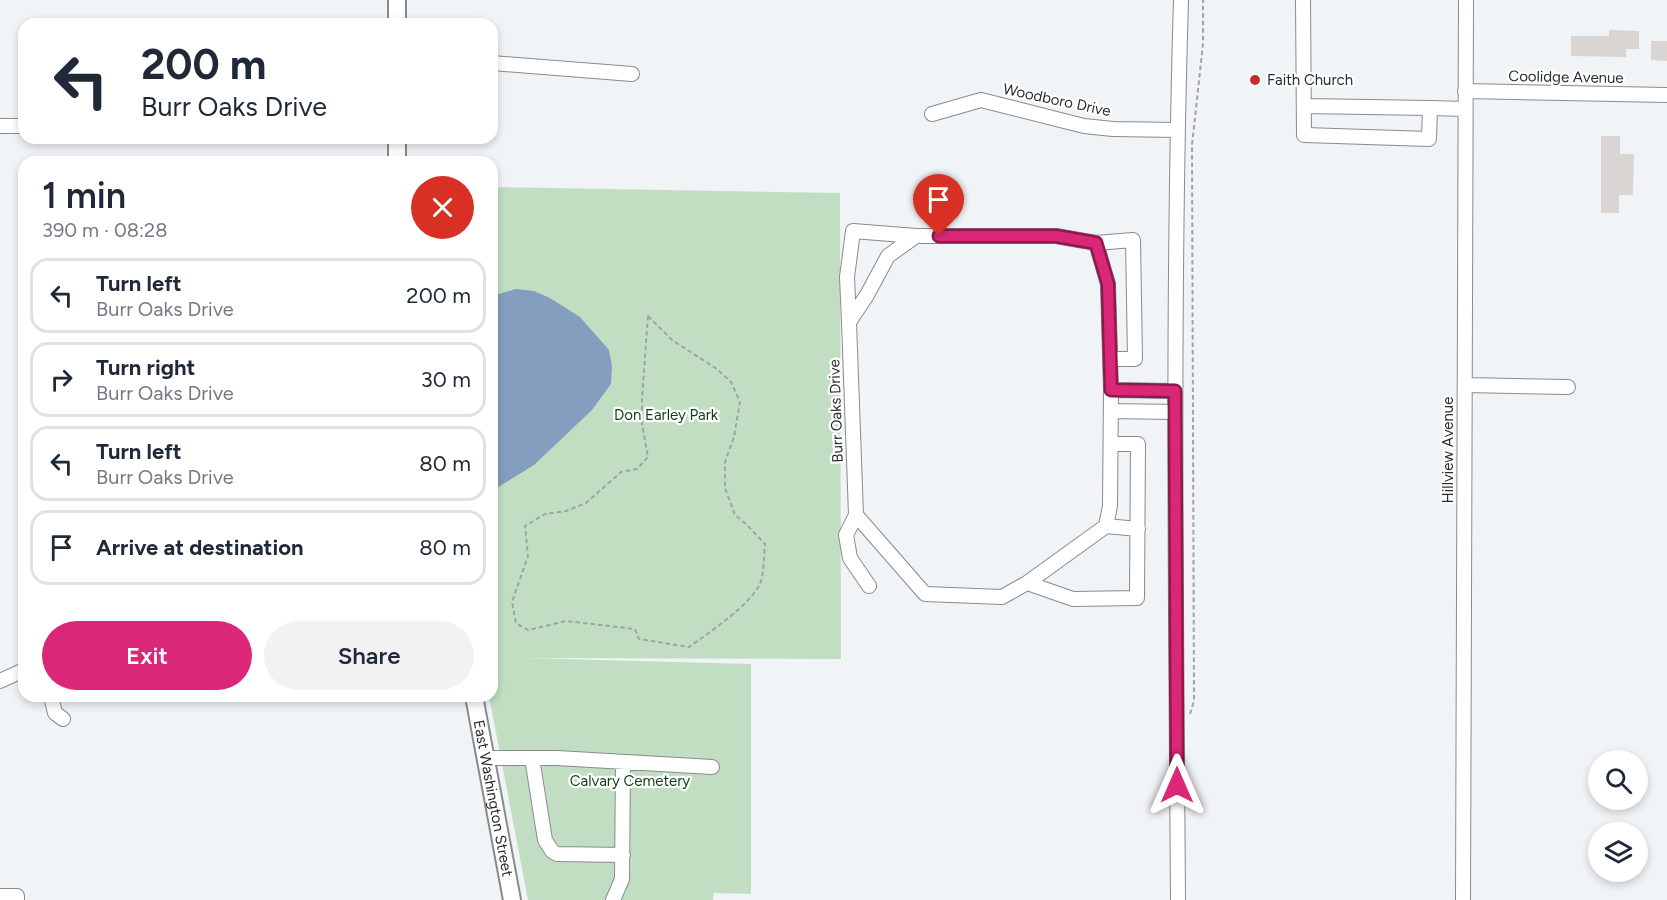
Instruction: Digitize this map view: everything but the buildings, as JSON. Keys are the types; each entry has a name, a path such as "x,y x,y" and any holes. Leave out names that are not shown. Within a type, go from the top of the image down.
{"main road":[{"path":"397,0 397,18"},
{"name":"East Washington Street","path":"475,702 512,900"}],"street":[{"path":"1178,900 1175,391 1181,0"},
{"path":"1303,0 1304,135 1429,139 1430,108"},
{"name":"Hillview Avenue","path":"1463,900 1466,0"},
{"path":"498,63 632,74"},
{"name":"Coolidge Avenue","path":"1465,91 1667,96"},
{"name":"Woodboro Drive","path":"932,114 981,100 1084,126 1178,130"},
{"path":"1304,106 1465,109"},
{"path":"0,126 18,126"},
{"name":"Burr Oaks Drive","path":"869,586 850,558 846,535 856,515 847,277 853,231 915,236"},
{"path":"849,322 888,256 915,236 1056,236 1096,243 1133,240 1135,358 1110,359"},
{"path":"1096,243 1108,284 1111,444 1110,506 1106,526"},
{"path":"1465,385 1568,387"},
{"path":"1111,390 1175,391"},
{"path":"1111,411 1175,412"},
{"path":"1027,583 1073,599 1137,598 1138,444 1111,444"},
{"path":"856,515 925,594 1002,597 1027,583 1106,526 1138,529"},
{"path":"0,681 18,673"},
{"path":"52,702 55,713 63,719"},
{"path":"486,758 532,758 712,767"},
{"path":"532,758 545,840 552,851 563,855 622,855"},
{"path":"623,764 622,879 627,900"},
{"path":"613,900 622,879"},
{"path":"0,896 17,896 17,900"}],"path":[{"path":"1189,721 1194,701 1192,145 1203,44 1203,0"},
{"path":"648,316 672,340 717,369 731,382 740,402 734,437 725,462 725,488 735,515 765,544 761,582 754,593 725,621 689,647 639,639 635,629 567,621 528,630 516,623 512,602 528,556 525,526 545,514 567,511 585,503 621,472 637,469 648,457 642,424 648,316"}],"green space":[{"name":"Don Earley Park","path":"498,187 840,193 841,659 525,658 751,664 751,894 714,893 713,900 528,900 490,702 498,702"}],"water":[{"path":"516,289 534,291 550,298 580,317 609,350 612,366 611,384 592,410 534,465 498,487 498,294"}],"place":[{"name":"Faith Church","path":"1255,80"}],"route":[{"path":"939,236 1056,236 1096,243 1108,284 1111,390 1175,391 1177,785"}],"park label":[{"name":"Calvary Cemetery","path":"630,781"}]}
